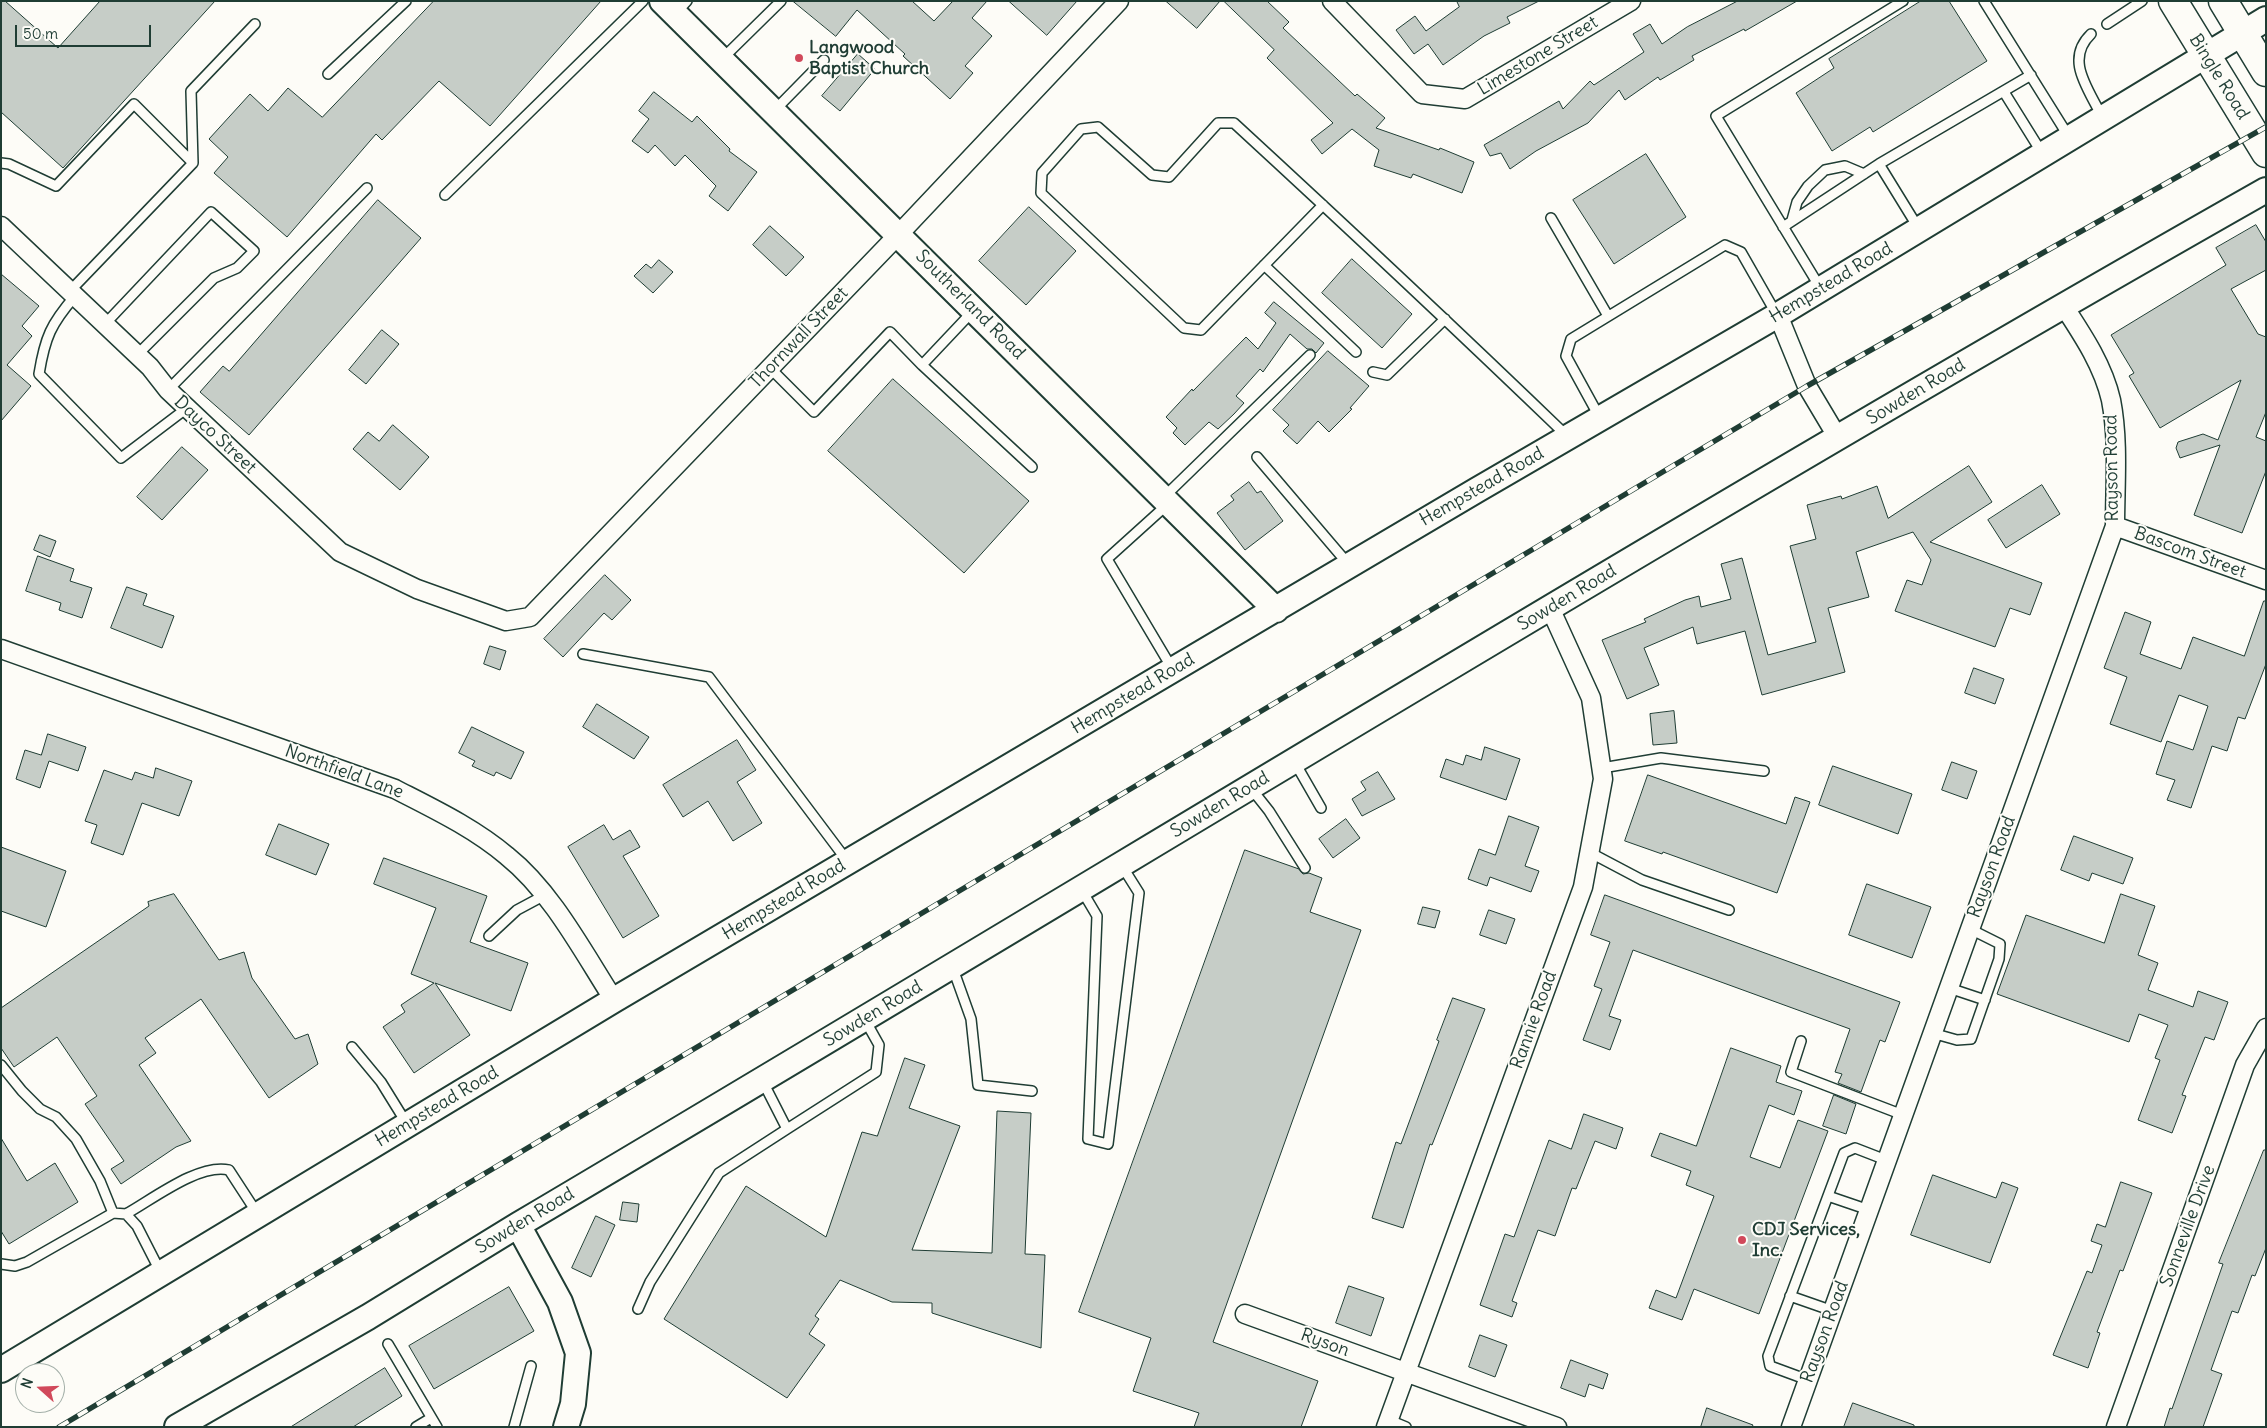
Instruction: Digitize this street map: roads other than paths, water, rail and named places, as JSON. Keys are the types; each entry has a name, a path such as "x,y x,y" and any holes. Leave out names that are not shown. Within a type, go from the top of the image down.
{"main road":[{"name":"Bingle Road","path":"2173,1 2266,153"},
{"path":"2223,1 2266,72"}],"street":[{"name":"Limestone Street","path":"1332,1 1422,94 1465,99 1631,1"},
{"name":"Thornwall Street","path":"457,603 506,621 530,617 899,234 1118,2"},
{"name":"Southerland Road","path":"675,5 722,59 1276,610"},
{"name":"Hempstead Road","path":"3,1364 162,1273 614,1000 1778,315 2204,54 2266,19"},
{"name":"Sowden Road","path":"177,1427 368,1317 518,1224 1550,608 2063,305 2266,190"},
{"name":"Dayco Street","path":"1,226 137,355 168,390 340,552 418,589 457,603"},
{"name":"Rayson Road","path":"1791,1427 2115,526 2116,456 2110,400 2090,347 2063,305"},
{"path":"1778,315 1807,386 1838,438"},
{"name":"Bascom Street","path":"2115,526 2266,580"},
{"name":"Rannie Road","path":"1387,1423 1583,887 1590,852 1603,779 1591,698 1550,608"},
{"name":"Northfield Lane","path":"1,649 395,790 448,816 508,856 545,895 614,1000"},
{"name":"Sonneville Drive","path":"2116,1427 2245,1065 2266,1028"},
{"path":"518,1224 560,1302 578,1353 573,1404 566,1427"},
{"name":"Ryson","path":"1245,1314 1557,1427"}],"lane":[{"path":"328,74 406,1"},
{"path":"446,195 643,1"},
{"path":"722,59 781,1"},
{"path":"1821,289 1716,116 1903,1"},
{"path":"1984,1 2069,137"},
{"path":"2107,24 2142,1"},
{"path":"187,408 121,458 39,374 44,344 56,318 73,294 193,163 192,91 255,24"},
{"path":"2091,34 2082,43 2079,54 2079,70 2102,117"},
{"path":"774,111 824,60"},
{"path":"1783,227 1879,164 2031,75"},
{"path":"2004,92 2042,153"},
{"path":"1,164 9,164 56,186 134,104 193,163"},
{"path":"1323,206 1201,330 1184,328 1041,193 1042,173 1081,129 1098,127 1152,175 1169,177 1218,123 1234,123 1445,318 1568,437"},
{"path":"1879,164 1919,229"},
{"path":"1792,220 1797,202 1808,186 1825,170 1845,166 1864,174"},
{"path":"168,390 367,188"},
{"path":"105,324 211,212 254,251 237,268 214,278 137,355"},
{"path":"1551,218 1608,316"},
{"path":"1601,418 1566,356 1571,339 1725,244 1741,252 1778,315"},
{"path":"1264,265 1356,352"},
{"path":"922,365 975,309"},
{"path":"1373,372 1387,375 1445,318"},
{"path":"770,368 814,412 890,332 922,365 1032,467"},
{"path":"1173,670 1107,559 1310,355"},
{"path":"1257,457 1350,566"},
{"path":"583,654 708,677 848,862"},
{"path":"1602,768 1661,758 1764,771"},
{"path":"1294,760 1321,808"},
{"path":"1250,787 1269,811 1305,868"},
{"path":"1590,852 1642,880 1729,910"},
{"path":"1080,889 1097,916 1088,1138 1108,1144 1139,893 1121,865"},
{"path":"488,936 517,910 545,895"},
{"path":"1932,1033 1957,1040 1971,1039 1999,959 2000,944 1970,928"},
{"path":"952,966 971,1019 978,1085 1032,1091"},
{"path":"1949,988 1984,1000"},
{"path":"638,1309 650,1282 719,1173 876,1072 879,1045 864,1019"},
{"path":"1801,1041 1791,1072 1903,1115"},
{"path":"352,1047 381,1082 408,1125"},
{"path":"1,1065 34,1103 56,1117 76,1138 100,1181 113,1213"},
{"path":"762,1080 787,1129"},
{"path":"1808,1380 1770,1366 1768,1356 1844,1153 1855,1148 1886,1160"},
{"path":"1,1264 15,1266 27,1262 113,1213 126,1214 203,1170 219,1167 229,1170 258,1215"},
{"path":"1828,1196 1869,1210"},
{"path":"126,1214 137,1226 162,1273"},
{"path":"1790,1296 1833,1311"},
{"path":"388,1344 437,1427"},
{"path":"514,1427 531,1366"},
{"path":"416,1427 431,1418"},
{"path":"1387,1423 1406,1427"}],"railway":[{"path":"59,1427 1807,386 2266,127"}],"place":[{"name":"Langwood Baptist Church","path":"799,58"},
{"name":"CDJ Services, Inc.","path":"1742,1240"}]}
